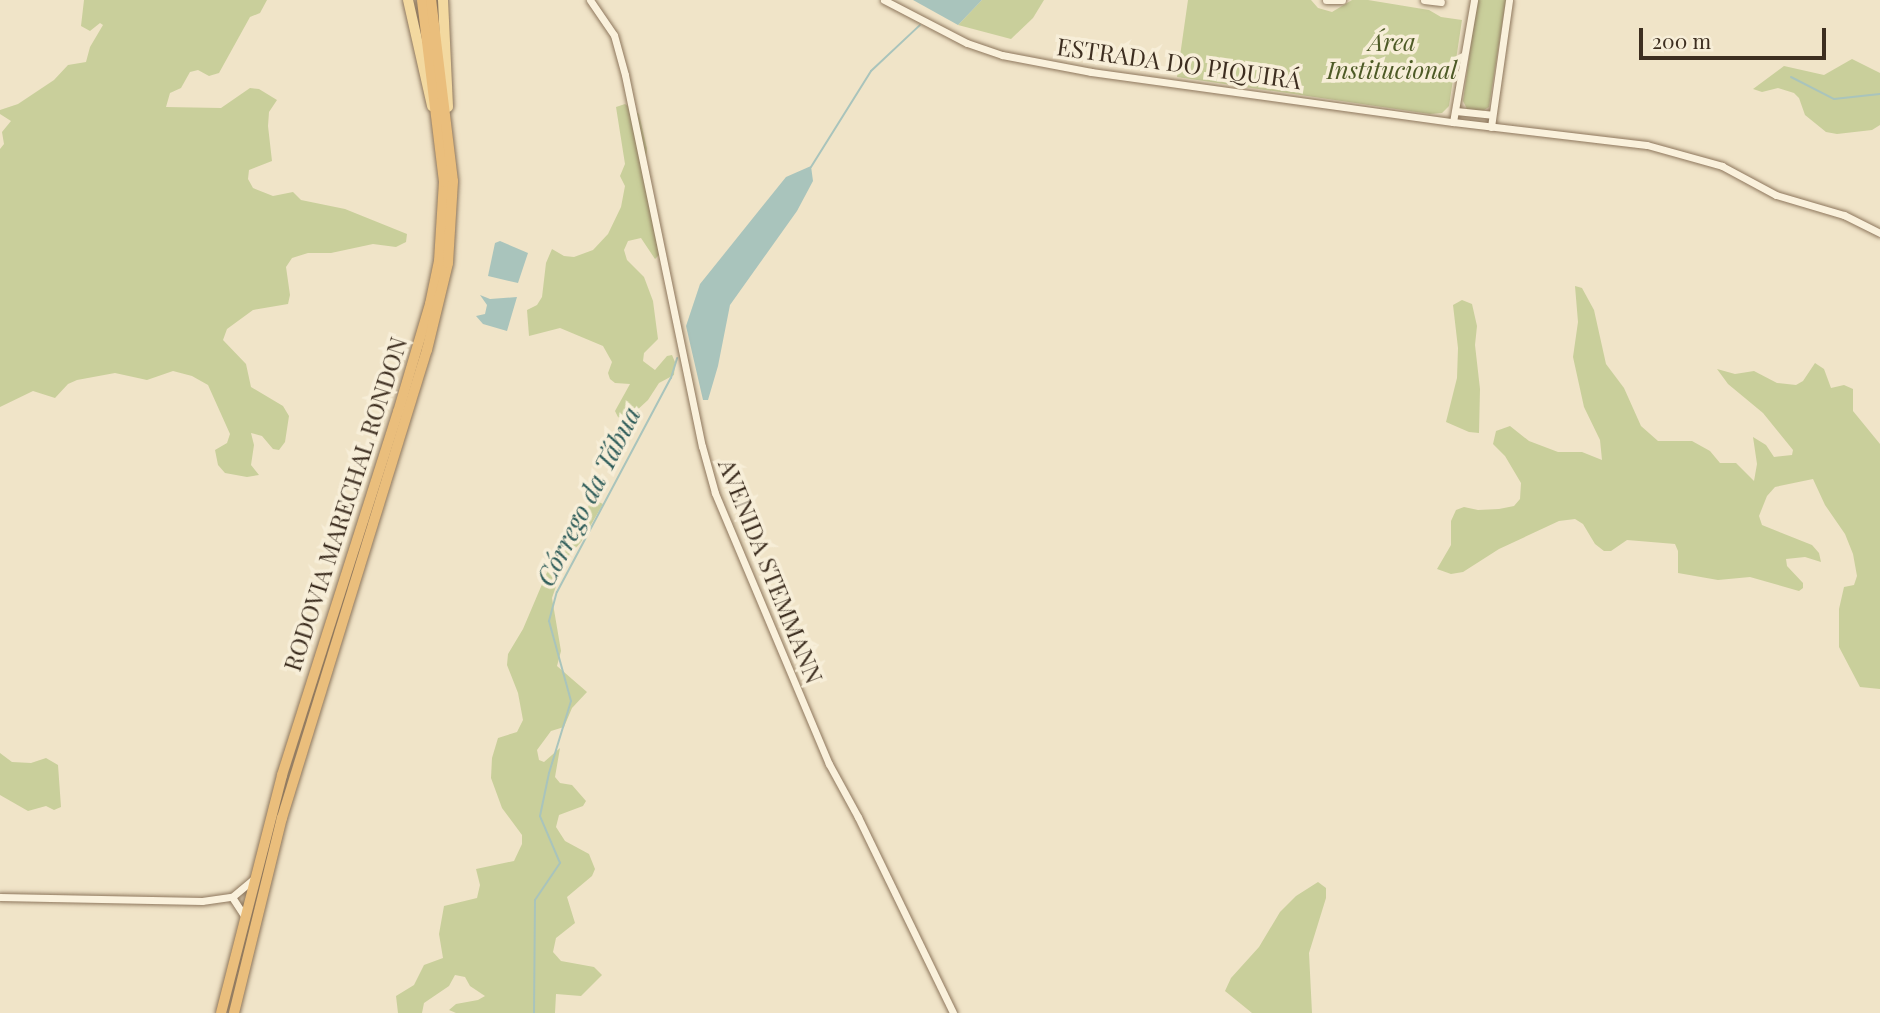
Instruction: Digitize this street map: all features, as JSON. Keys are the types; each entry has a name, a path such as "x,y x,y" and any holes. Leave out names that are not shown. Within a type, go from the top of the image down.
{"highway":[{"name":"RODOVIA MARECHAL RONDON","path":"221,1013 282,775 430,304 443,221 444,136 422,0"},
{"name":"RODOVIA MARECHAL RONDON","path":"234,1013 282,818 439,307 453,220 432,0"}],"main road":[{"path":"408,0 418,59 444,136"},
{"path":"443,0 444,136"}],"street":[{"name":"AVENIDA STEMMANN","path":"590,0 614,35 625,75 702,446 715,494 829,764 859,817 953,1013"},
{"name":"ESTRADA DO PIQUIRÁ","path":"884,0 948,35 1002,55 1091,72 1491,127 1647,145 1722,166 1776,195 1844,215 1880,233"},
{"path":"1325,0 1342,0"},
{"path":"1424,0 1441,2"},
{"path":"1453,122 1474,0"},
{"path":"1491,127 1509,0"},
{"path":"1456,111 1492,116"},
{"path":"0,897 202,901 232,897 256,877"},
{"path":"232,897 241,907 245,920"}],"green space":[{"path":"84,0 267,0 260,13 250,17 219,73 209,76 198,70 190,72 181,88 170,93 166,107 221,108 250,88 259,89 277,100 269,112 272,161 249,170 248,179 253,188 273,196 293,192 301,200 345,209 407,234 406,242 396,247 373,244 331,253 308,253 292,258 286,267 290,295 288,304 253,310 227,329 223,340 246,364 251,387 283,406 289,416 285,442 279,450 273,449 262,436 251,433 254,445 251,465 259,475 247,477 225,473 218,465 215,450 227,443 230,434 208,385 192,376 173,371 147,380 115,373 77,380 68,384 55,398 33,391 0,407 0,149 4,144 2,132 11,121 0,114 0,110 18,104 54,80 68,65 86,62 90,47 103,25 100,23 90,31 81,26"},
{"path":"982,0 1044,0 1033,18 1011,39 958,25"},
{"name":"Área Institucional","path":"1188,0 1311,0 1318,8 1332,12 1352,0 1368,0 1429,10 1441,17 1462,20 1449,106 1442,113 1430,114 1177,77"},
{"path":"1477,0 1506,0 1489,107 1481,112 1467,109 1463,101"},
{"path":"1852,59 1880,73 1880,125 1872,130 1837,134 1826,132 1805,115 1799,98 1794,93 1778,88 1762,92 1753,89 1784,66 1824,75"},
{"path":"625,104 639,114 647,149 645,170 658,237 664,243 664,250 655,259 641,238 628,241 624,250 627,260 644,277 653,301 658,339 644,353 643,361 655,370 667,356 672,355 675,362 674,375 659,383 648,400 635,412 635,421 618,417 615,411 630,384 615,383 610,379 608,373 612,362 603,346 560,328 529,336 527,310 537,305 542,297 546,263 552,249 564,256 574,257 593,250 608,234 621,207 625,186 620,176 625,164 616,107"},
{"path":"1575,286 1582,288 1594,310 1606,364 1624,388 1641,426 1658,441 1692,441 1710,451 1720,463 1736,463 1754,481 1757,464 1753,437 1766,445 1774,457 1792,455 1793,450 1763,413 1728,384 1717,369 1735,374 1754,371 1777,383 1796,385 1803,381 1815,363 1824,369 1831,388 1844,385 1853,389 1853,411 1880,444 1880,689 1860,687 1839,647 1839,609 1844,587 1854,585 1857,576 1853,554 1845,534 1825,505 1813,479 1775,487 1767,496 1759,516 1762,525 1812,545 1819,553 1821,562 1805,557 1786,559 1787,566 1803,583 1803,588 1799,591 1750,577 1718,580 1678,573 1678,551 1675,544 1627,540 1611,551 1604,551 1595,544 1583,524 1575,519 1559,521 1499,549 1463,572 1451,574 1437,569 1451,545 1451,521 1456,510 1464,507 1478,510 1499,509 1514,506 1520,499 1521,483 1505,456 1493,444 1496,431 1510,426 1529,441 1558,452 1582,452 1602,460 1600,440 1584,407 1573,357 1578,322"},
{"path":"1462,300 1472,304 1477,326 1475,345 1480,389 1479,433 1469,432 1446,422 1457,378 1458,348 1453,305"},
{"path":"595,500 603,504 581,542 565,560 552,598 561,651 557,666 587,692 572,708 564,727 551,731 537,750 539,760 544,762 560,748 555,777 560,783 572,785 586,801 583,806 559,815 556,827 565,841 589,854 595,869 592,876 567,897 575,923 556,938 553,952 561,961 594,967 602,975 581,996 556,994 555,1013 456,1013 449,1010 456,1004 485,996 470,986 465,977 455,975 449,986 424,1003 422,1013 398,1013 396,996 414,985 424,965 443,958 439,934 444,906 477,898 480,885 476,869 514,861 522,844 522,835 502,808 491,778 492,758 498,738 517,732 523,720 518,693 507,665 508,654 523,629 554,556 582,524 590,502"},
{"path":"0,753 12,762 31,763 46,758 58,765 61,807 54,810 46,806 28,811 0,795"},
{"path":"1318,882 1326,888 1326,898 1309,953 1312,1013 1252,1013 1225,991 1231,978 1259,947 1280,912 1296,896"}],"water":[{"path":"913,0 982,0 958,25"},
{"path":"811,166 813,181 797,211 730,305 718,366 708,400 703,400 686,326 700,284 786,177"},
{"path":"500,241 528,253 518,283 488,276 495,243"},
{"path":"480,295 490,299 517,297 507,331 483,324 476,316 485,314 487,305"}],"waterway":[{"name":"Córrego da Tábua","path":"811,167 871,71 920,25"},
{"path":"1791,77 1834,99 1880,94"},
{"name":"Córrego da Tábua","path":"534,1013 535,900 560,863 540,816 549,773 571,701 549,621 557,592 671,378 677,358"}]}
